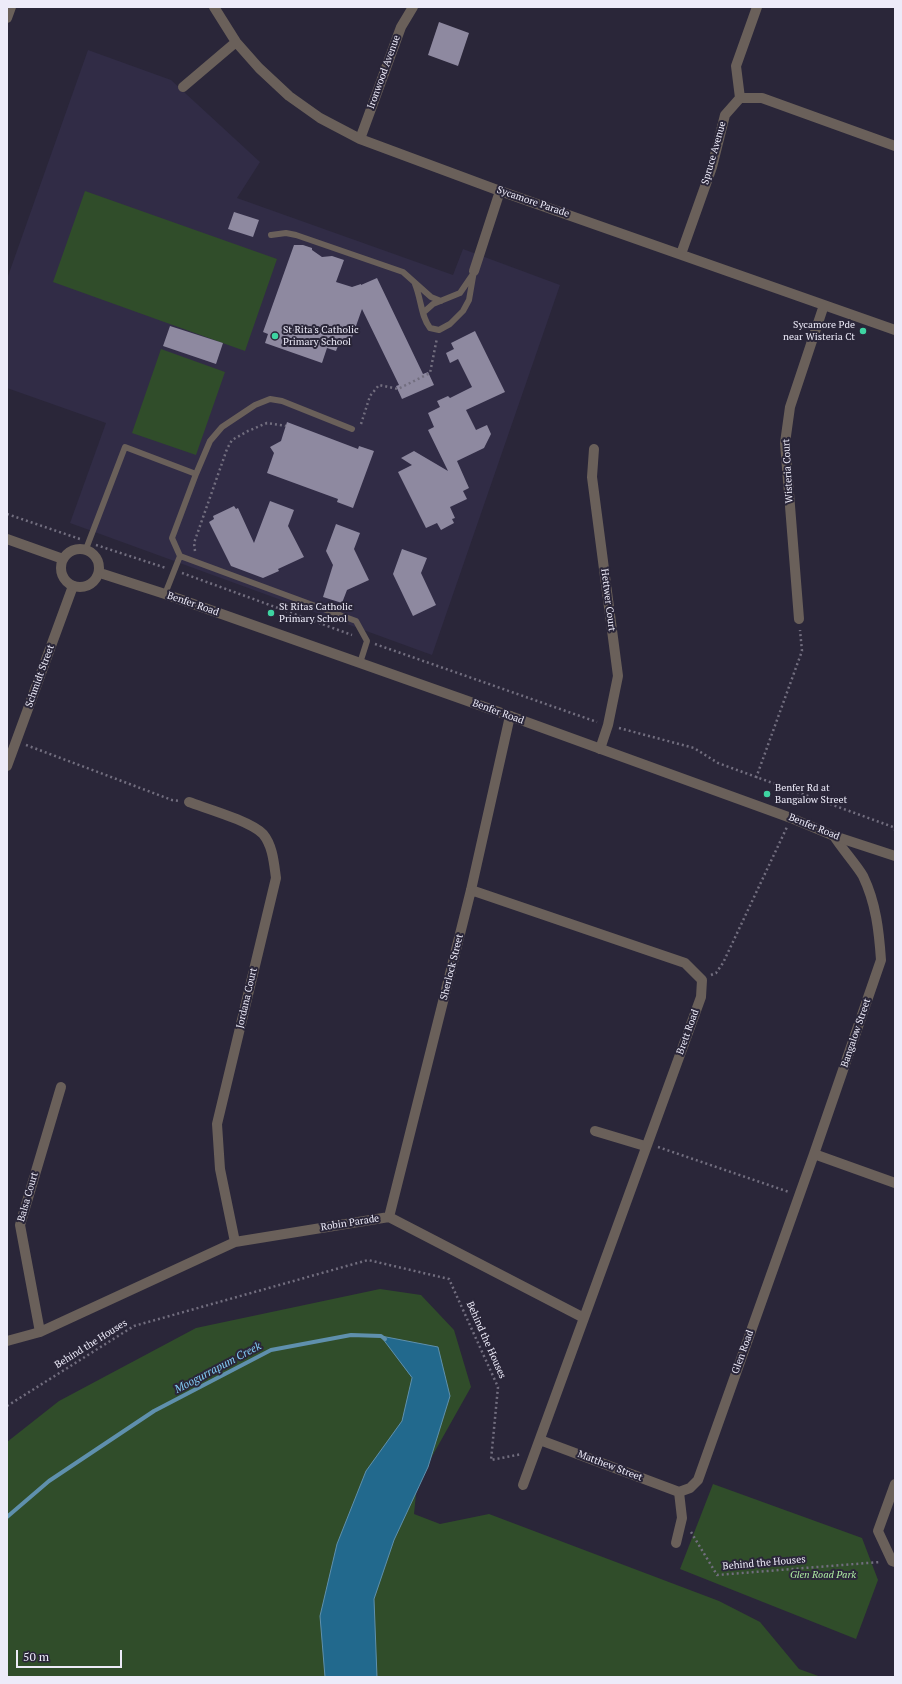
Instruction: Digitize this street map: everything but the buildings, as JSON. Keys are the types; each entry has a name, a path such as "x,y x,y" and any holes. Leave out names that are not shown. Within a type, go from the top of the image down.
{"street":[{"path":"7,18 11,7"},
{"name":"Sycamore Parade","path":"214,7 236,42 259,68 288,96 320,118 360,139 500,191 895,330"},
{"name":"Ironwood Avenue","path":"360,139 400,27 413,7"},
{"path":"757,7 736,66 740,98 762,98 895,146"},
{"path":"184,87 236,42"},
{"name":"Spruce Avenue","path":"681,254 712,167 724,115 740,98"},
{"path":"474,271 500,191"},
{"name":"Wisteria Court","path":"799,619 785,443 790,407 824,305"},
{"name":"Hettwer Court","path":"594,449 592,477 618,676 608,725 600,749"},
{"path":"7,539 63,559"},
{"path":"87,546 99,561 100,573 91,585 82,588 73,586 68,583 61,573 63,559 70,552 87,546"},
{"name":"Benfer Road","path":"100,573 165,594 510,716 791,818 834,836 895,856"},
{"name":"Schmidt Street","path":"7,766 73,586"},
{"name":"Sherlock Street","path":"389,1217 471,890 510,716"},
{"name":"Jordana Court","path":"189,802 247,824 263,835 274,856 276,878 217,1124 220,1169 235,1242"},
{"name":"Bangalow Street","path":"814,1154 881,960 880,934 874,903 862,875 834,836"},
{"path":"471,890 685,963 702,980"},
{"name":"Brett Road","path":"584,1318 645,1146 701,997 702,980"},
{"name":"Balsa Court","path":"40,1332 20,1226 60,1087"},
{"path":"595,1131 645,1146"},
{"path":"814,1154 895,1182"},
{"name":"Glen Road","path":"679,1492 690,1488 698,1480 814,1154"},
{"name":"Robin Parade","path":"7,1341 40,1332 235,1242 389,1217 584,1318"},
{"path":"523,1485 584,1318"},
{"name":"Matthew Street","path":"540,1440 679,1492"},
{"path":"893,1561 878,1531 895,1484"},
{"path":"676,1543 682,1518 679,1492"}],"lane":[{"path":"271,234 286,233 296,235 403,272 431,297 441,301"},
{"path":"424,312 433,304 460,293 474,271"},
{"path":"414,282 420,295 424,312 424,321 430,328 439,330 450,324 463,311 469,300 474,271"},
{"path":"352,429 282,401 270,398 255,405 222,427 210,441 172,538 180,556 356,621 367,641 360,663"},
{"path":"87,546 125,448 196,474"},
{"path":"165,594 180,556"}],"path":[{"path":"352,429 360,427 370,396 378,385 398,389 430,373 439,330"},
{"path":"197,555 193,547 194,543 227,449 232,440 267,423 286,426"},
{"path":"7,514 87,546 174,570 367,641 608,725 694,748 718,763 894,828"},
{"path":"342,631 346,617"},
{"path":"756,778 802,651 799,619"},
{"path":"16,741 172,800 189,802"},
{"path":"702,980 716,973 723,963 791,818"},
{"path":"645,1146 659,1147 799,1196"},
{"name":"Behind the Houses","path":"7,1406 134,1326 368,1260 449,1279 498,1388 491,1460 536,1451"},
{"name":"Behind the Houses","path":"682,1518 717,1575 893,1561"}],"shaded area":[{"name":"St Rita's Catholic Primary School","path":"88,50 171,80 260,162 237,198 453,275 463,249 560,285 432,655 70,523 106,423 7,388 7,279"}],"green space":[{"path":"85,191 277,259 245,351 53,282"},
{"path":"161,349 225,372 196,455 132,433"},
{"path":"380,1289 421,1295 454,1330 471,1387 417,1483 414,1514 440,1524 489,1514 719,1601 760,1622 799,1669 821,1677 7,1677 7,1442 59,1401 196,1328"},
{"name":"Glen Road Park","path":"713,1484 862,1538 878,1580 856,1639 680,1569"}],"water":[{"path":"381,1336 438,1347 450,1396 428,1467 394,1540 374,1599 377,1677 325,1677 320,1616 337,1544 366,1471 402,1421 412,1378"}],"waterway":[{"name":"Moogurrapum Creek","path":"7,1517 49,1481 154,1411 271,1350 351,1335 381,1336 385,1339"}],"place":[{"name":"Sycamore Pde near Wisteria Ct","path":"863,331"},
{"name":"St Rita's Catholic Primary School","path":"275,336"},
{"name":"St Ritas Catholic Primary School","path":"271,613"},
{"name":"Benfer Rd at Bangalow Street","path":"767,794"}]}
